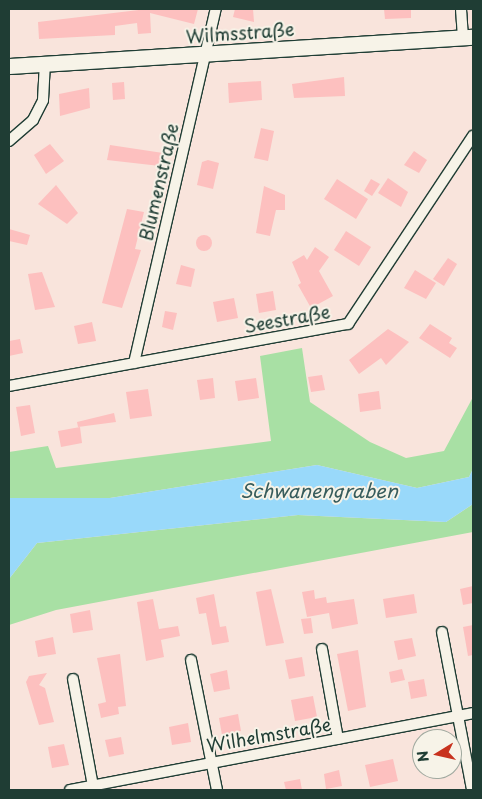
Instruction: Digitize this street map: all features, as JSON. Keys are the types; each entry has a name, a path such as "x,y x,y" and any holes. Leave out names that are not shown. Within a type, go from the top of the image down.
{"street":[{"name":"Blumenstraße","path":"134,363 216,9"},
{"path":"461,9 468,38"},
{"name":"Wilmsstraße","path":"9,66 468,38"},
{"path":"9,141 33,120 43,100 45,64"},
{"name":"Seestraße","path":"9,386 348,324 473,136"},
{"path":"442,632 472,790"},
{"path":"322,649 338,740"},
{"path":"191,660 217,790"},
{"path":"73,679 93,786"},
{"name":"Wilhelmstraße","path":"70,790 473,713"}],"green space":[{"path":"302,348 310,402 370,442 406,458 444,451 473,397 473,469 469,477 417,488 317,465 110,498 9,498 9,452 48,446 56,468 271,441 260,356"},
{"path":"473,504 473,532 56,610 9,625 9,579 37,543 298,515 446,522"}],"water":[{"name":"Schwanengraben","path":"317,465 417,488 469,477 473,469 473,504 446,522 298,515 37,543 9,579 9,498 110,498"}],"building":[{"path":"147,9 198,9 194,24 150,13 151,33 138,34 137,23 115,26 115,35 39,39 38,22"},
{"path":"235,9 253,9 254,22 233,17"},
{"path":"384,9 411,9 411,18 385,19"},
{"path":"344,77 345,96 294,98 292,84"},
{"path":"261,81 262,100 229,103 228,83"},
{"path":"124,82 125,99 113,100 112,83"},
{"path":"89,88 90,108 60,116 59,94"},
{"path":"261,128 274,131 268,161 254,158"},
{"path":"50,144 64,161 46,174 34,155"},
{"path":"110,145 163,153 160,166 107,160"},
{"path":"414,151 427,160 419,173 404,165"},
{"path":"208,160 219,163 213,189 197,185 202,162"},
{"path":"388,178 408,192 401,207 378,193"},
{"path":"337,179 368,199 356,219 324,199"},
{"path":"371,179 380,184 372,196 364,191"},
{"path":"56,185 78,213 67,224 38,204"},
{"path":"264,186 285,195 285,210 276,210 270,236 256,233"},
{"path":"127,209 144,212 135,249 141,250 122,308 102,303"},
{"path":"9,229 30,235 27,245 9,241"},
{"path":"346,231 371,247 359,266 334,250"},
{"path":"201,235 207,235 212,240 210,249 201,251 196,246 196,240"},
{"path":"315,247 329,257 319,271 333,296 311,308 298,285 301,283 292,262 304,255 307,260"},
{"path":"448,258 457,264 444,286 433,279"},
{"path":"181,265 195,269 191,287 176,284"},
{"path":"415,270 436,283 426,299 404,288"},
{"path":"42,272 55,307 35,310 28,274"},
{"path":"273,291 276,310 259,313 256,294"},
{"path":"234,298 238,318 217,322 213,302"},
{"path":"165,311 177,313 173,330 162,327"},
{"path":"92,322 96,341 78,344 74,326"},
{"path":"430,324 452,338 449,343 457,348 450,358 419,338"},
{"path":"388,329 409,342 386,365 381,358 359,374 349,360"},
{"path":"20,339 23,353 9,356 9,341"},
{"path":"322,375 325,390 311,392 308,377"},
{"path":"213,378 215,398 200,400 197,380"},
{"path":"256,378 259,398 238,401 235,381"},
{"path":"148,389 152,416 130,419 126,392"},
{"path":"379,391 381,409 360,412 358,394"},
{"path":"30,405 35,433 21,436 16,407"},
{"path":"114,413 116,422 78,427 77,422"},
{"path":"80,427 82,443 61,447 58,431"},
{"path":"473,586 473,603 463,605 460,589"},
{"path":"271,589 284,643 266,646 256,592"},
{"path":"314,590 315,599 326,597 327,603 354,599 358,624 332,629 329,613 307,617 302,592"},
{"path":"214,594 220,627 226,626 229,642 212,645 206,613 199,614 196,598"},
{"path":"414,594 417,613 386,618 383,599"},
{"path":"153,599 159,629 178,626 180,636 161,640 164,657 146,661 137,602"},
{"path":"90,610 93,630 73,633 70,614"},
{"path":"311,618 313,633 304,634 301,619"},
{"path":"473,625 473,655 468,656 463,627"},
{"path":"53,637 56,654 38,657 35,641"},
{"path":"412,638 416,656 398,660 394,641"},
{"path":"358,650 366,707 348,711 337,654"},
{"path":"120,654 126,706 118,707 119,714 101,718 98,704 106,702 97,658"},
{"path":"302,657 305,676 289,679 285,660"},
{"path":"402,669 405,680 391,683 389,672"},
{"path":"227,670 230,689 214,692 210,674"},
{"path":"47,673 39,685 45,688 54,722 39,725 26,682 29,676"},
{"path":"424,679 427,696 411,699 408,682"},
{"path":"313,696 317,717 295,721 291,700"},
{"path":"238,714 241,731 222,735 219,718"},
{"path":"188,723 191,742 172,745 169,727"},
{"path":"121,737 124,754 109,757 105,740"},
{"path":"64,744 69,765 52,768 48,747"},
{"path":"393,759 398,781 370,787 365,765"},
{"path":"339,770 342,786 326,789 324,774"},
{"path":"300,779 302,790 286,790 284,782"}]}
